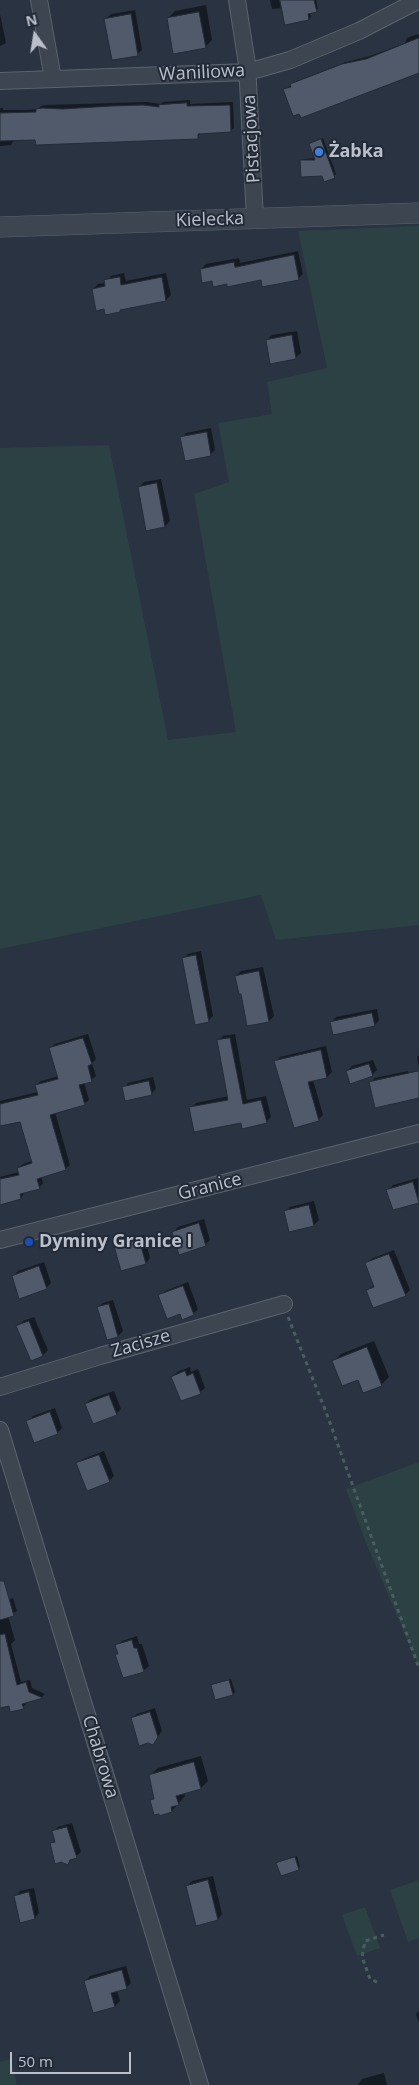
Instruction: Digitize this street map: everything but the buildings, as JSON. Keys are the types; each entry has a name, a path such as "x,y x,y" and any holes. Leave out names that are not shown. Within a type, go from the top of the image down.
{"street":[{"path":"39,0 53,79"},
{"name":"Pistacjowa","path":"237,0 248,72 256,219"},
{"name":"Waniliowa","path":"0,81 248,72 290,60 333,42 419,0"},
{"name":"Kielecka","path":"0,227 419,213"},
{"name":"Granice","path":"0,1240 419,1133"},
{"name":"Zacisze","path":"0,1387 100,1356 284,1304"},
{"name":"Chabrowa","path":"0,1430 200,2085"}],"path":[{"path":"284,1304 326,1412 419,1668"},
{"path":"377,1982 370,1979 362,1957 365,1941 384,1935"}],"green space":[{"path":"419,226 419,925 276,940 261,895 0,949 0,448 109,445 168,740 236,732 194,494 229,482 218,423 272,414 267,382 327,368 298,231"},
{"path":"419,1462 419,1667 366,1543 346,1489"},
{"path":"419,1880 419,1938 408,1942 390,1890"},
{"path":"365,1907 380,1948 357,1956 342,1915"},
{"path":"11,2059 17,2085 0,2085 0,2062"}],"place":[{"name":"Żabka","path":"319,152"},
{"name":"Dyminy Granice I","path":"29,1242"}]}
